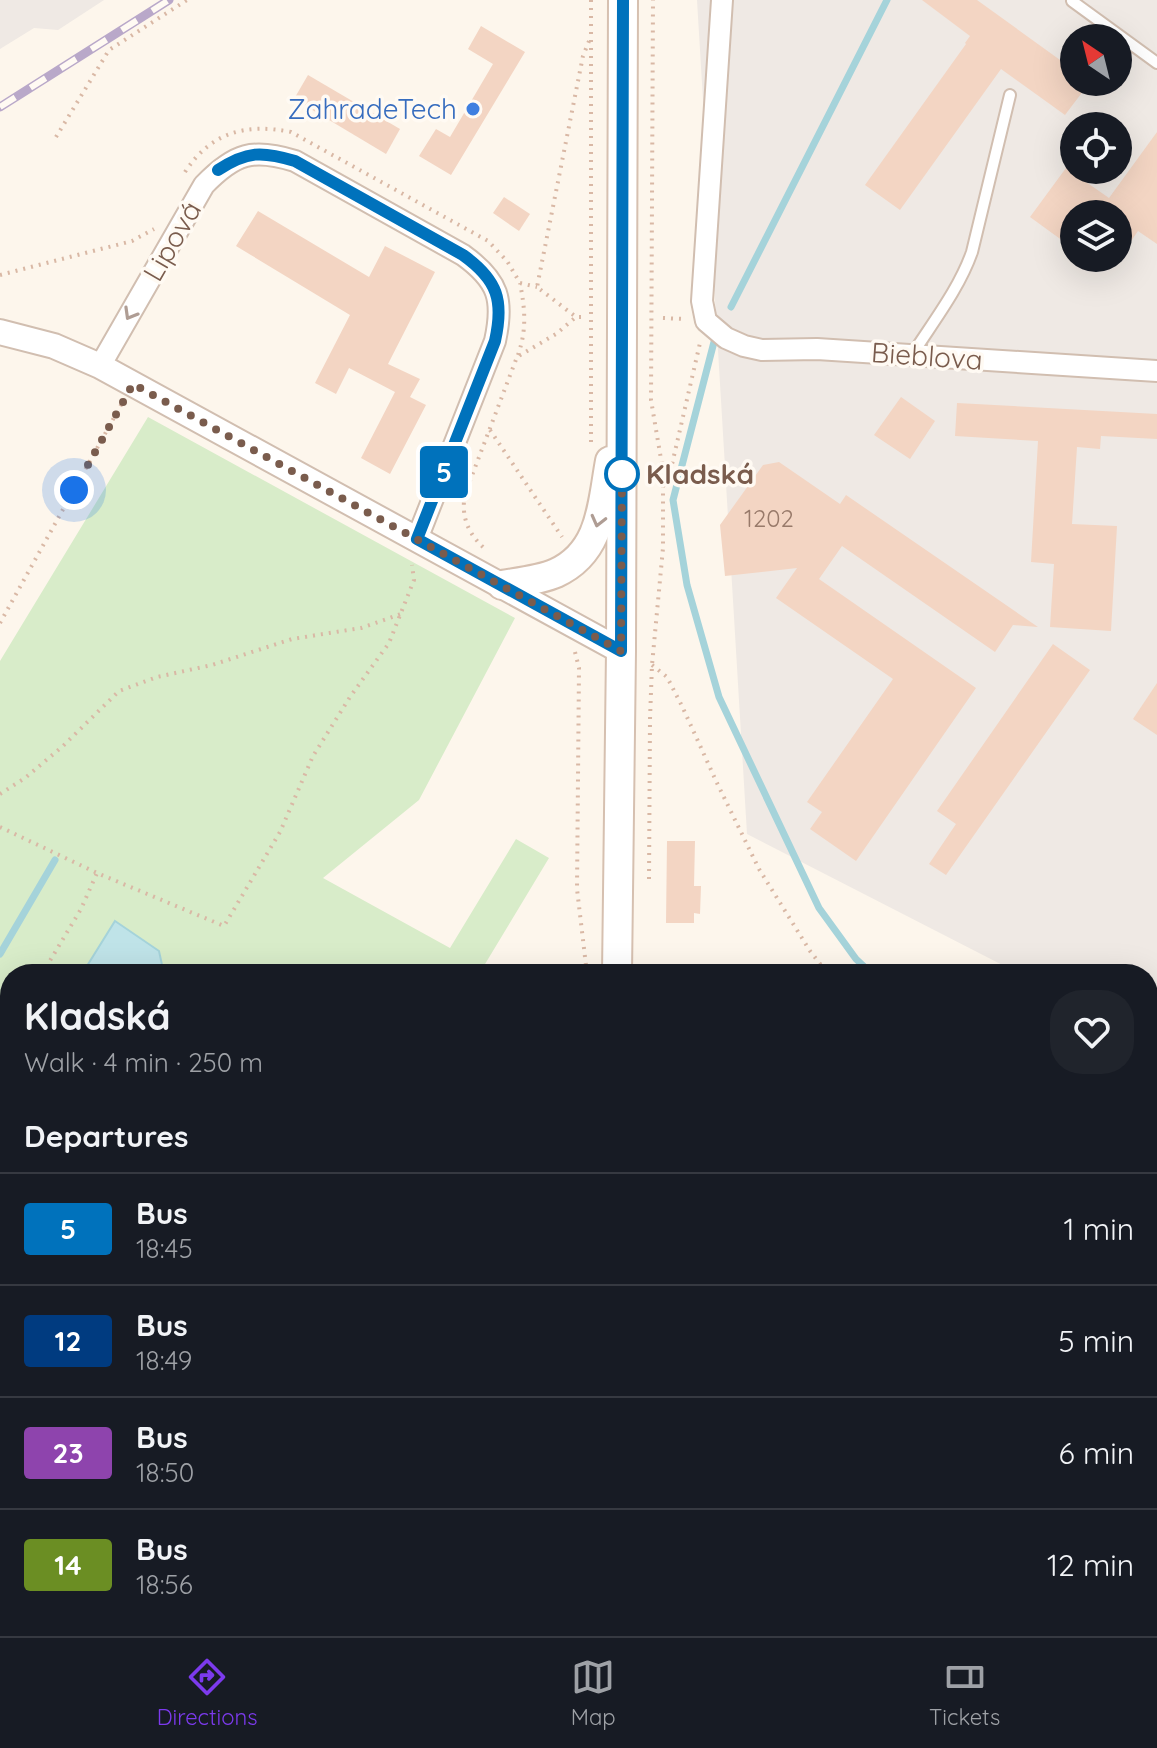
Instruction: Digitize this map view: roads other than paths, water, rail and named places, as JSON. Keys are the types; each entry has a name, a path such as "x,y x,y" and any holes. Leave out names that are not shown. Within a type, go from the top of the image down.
{"main road":[{"path":"617,964 623,0"},
{"path":"502,585 559,572 586,550 593,540 623,390"}],"street":[{"name":"Bieblova","path":"722,0 702,301 706,321 726,338 762,350 817,349 1157,371"},
{"name":"Lipová","path":"100,366 204,185 218,170 246,155 260,153 295,161 463,255 476,264 496,291 500,321 495,341 417,539"},
{"path":"0,332 54,346 100,366 621,651"}],"lane":[{"path":"1072,1 1157,63"},
{"path":"912,355 966,268 1010,95"}],"water":[{"path":"115,921 159,951 162,964 88,964"}],"waterway":[{"path":"731,307 887,0"},
{"path":"714,342 673,500 687,585 719,697 819,908 861,964"},
{"path":"0,954 55,860"}],"railway":[{"path":"0,107 169,0"}],"place":[{"name":"ZahradeTech","path":"473,109"},
{"name":"Kladská","path":"622,474"}]}
